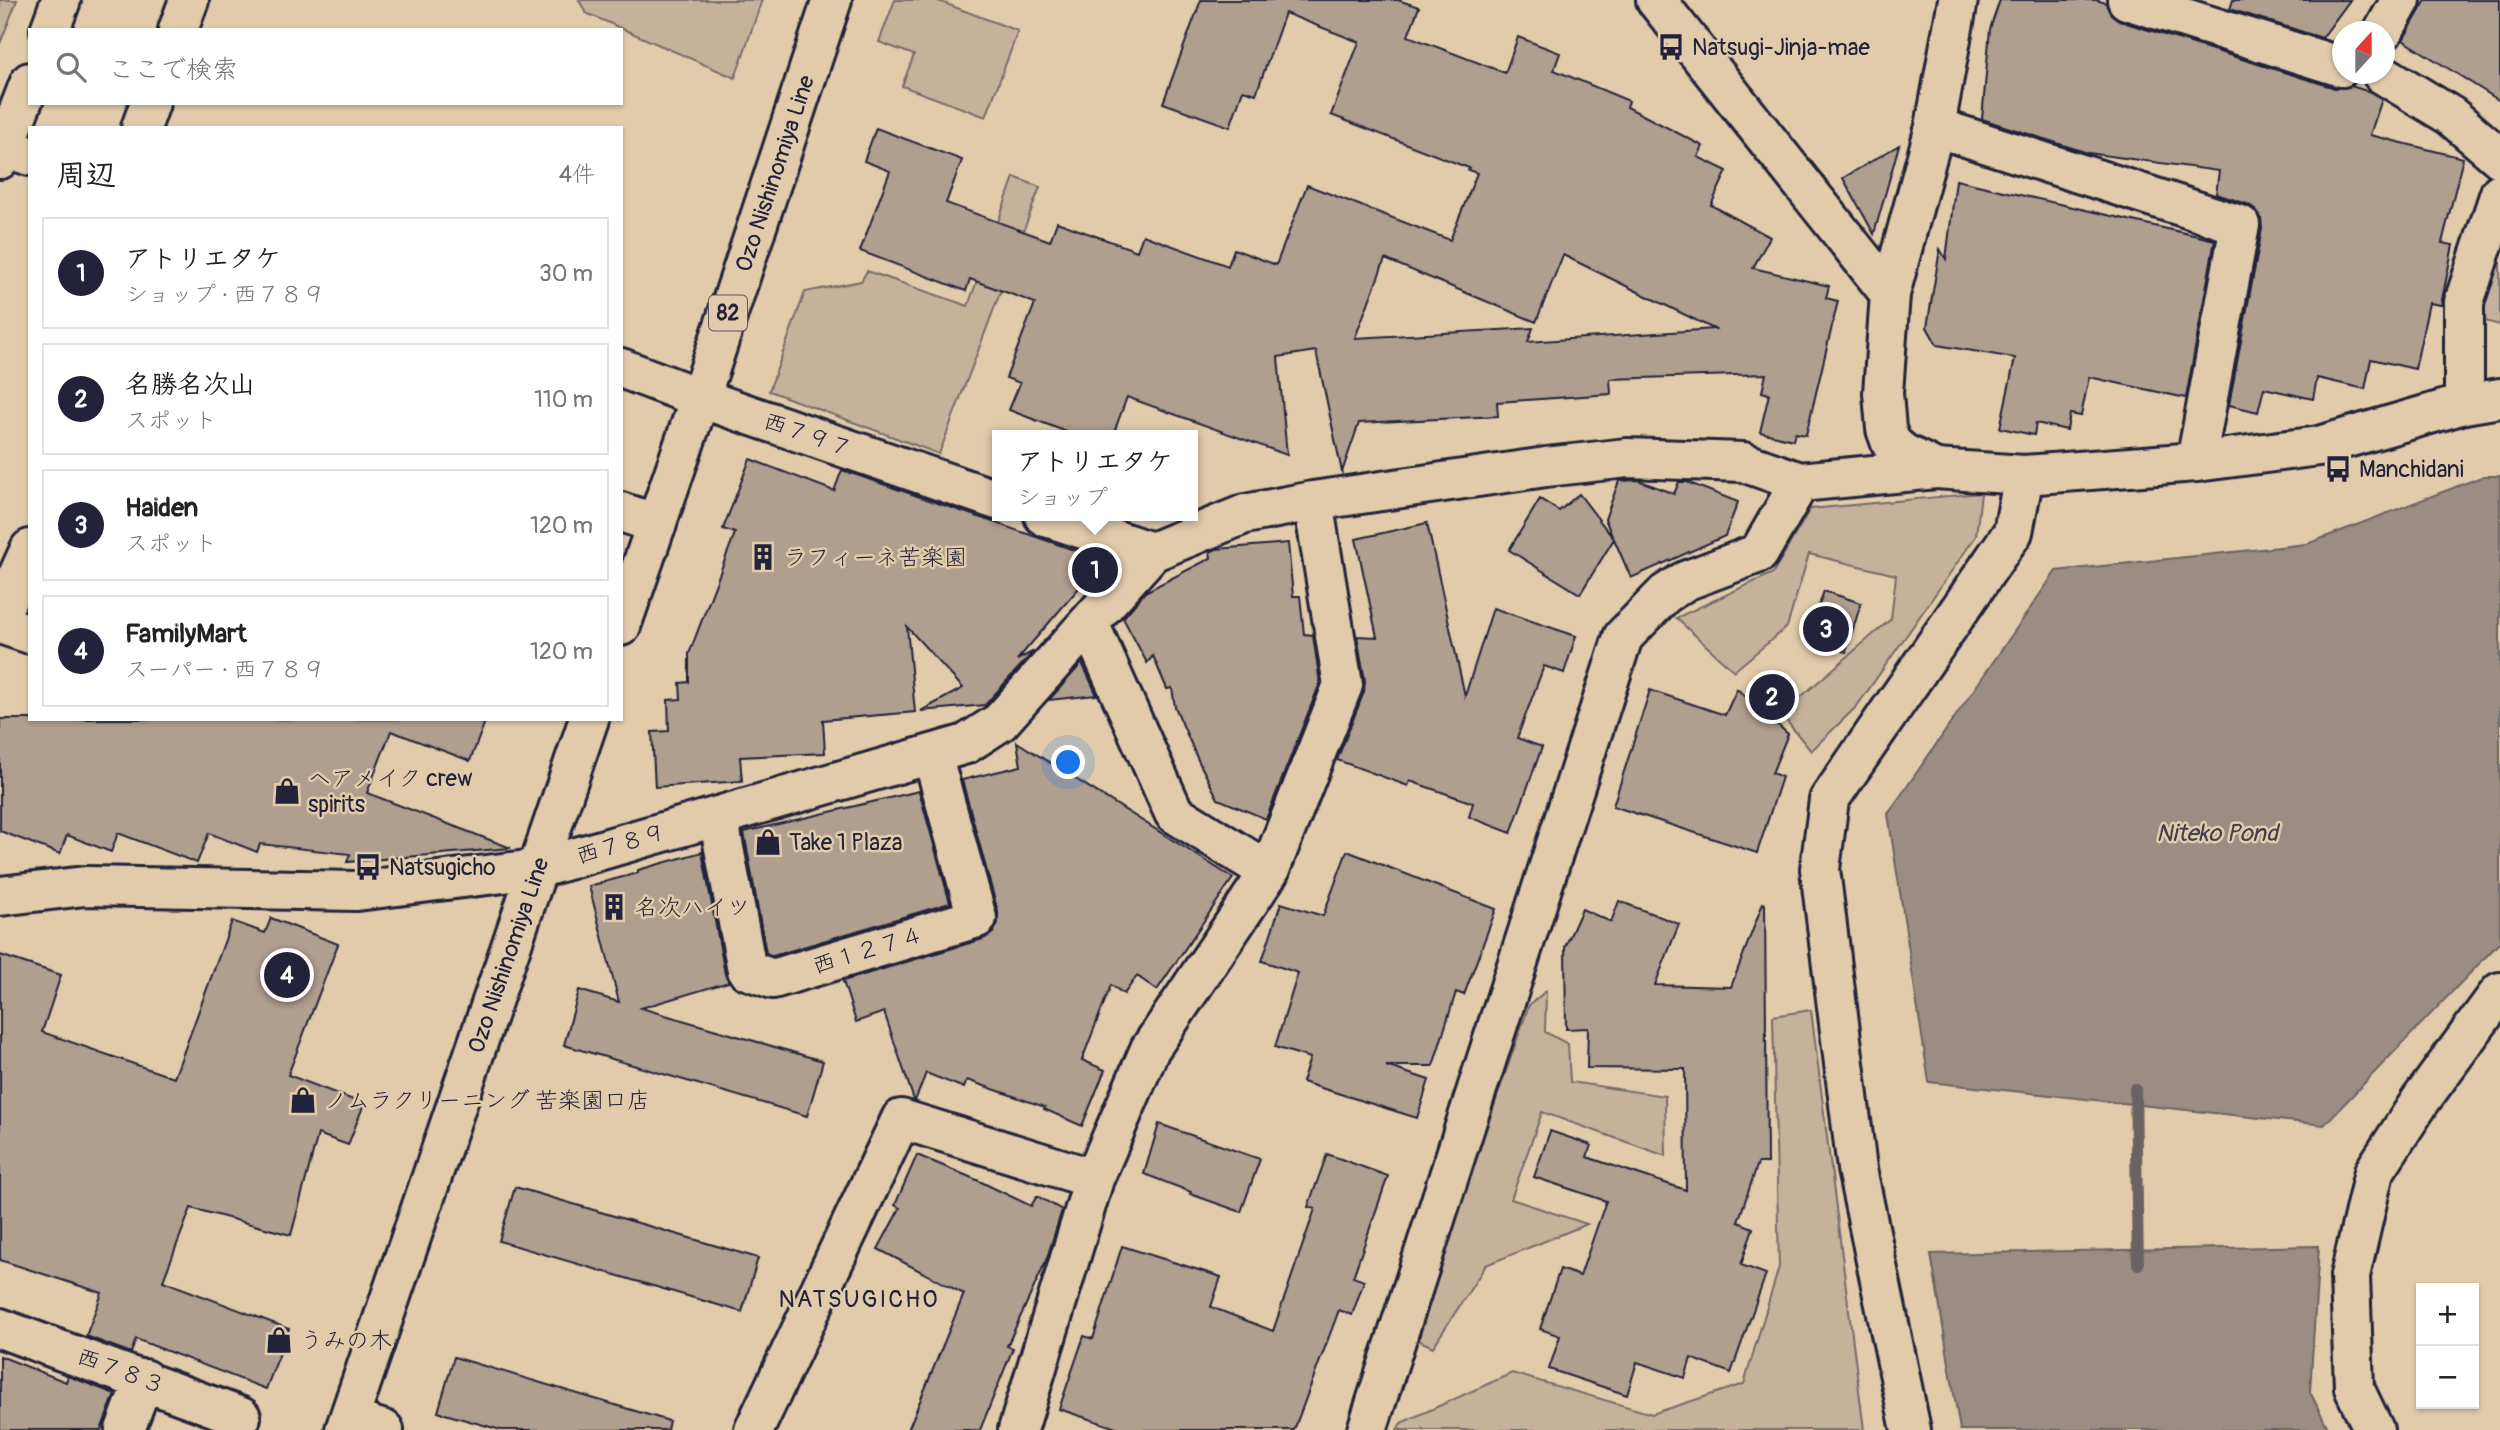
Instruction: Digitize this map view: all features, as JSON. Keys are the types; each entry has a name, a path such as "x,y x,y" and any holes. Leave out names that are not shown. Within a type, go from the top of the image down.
{"street":[{"path":"51,28 61,0"},
{"path":"179,28 189,0"},
{"name":"Ozo Nishinomiya Line","path":"623,620 832,0"},
{"path":"1656,0 1890,294"},
{"path":"1936,469 1903,453 1891,443 1886,429 1883,393 1890,294 1935,127 1958,0"},
{"path":"2127,0 2332,64"},
{"path":"2389,21 2401,0"},
{"path":"2395,82 2451,116 2500,159"},
{"path":"11,154 28,90"},
{"path":"142,126 149,105"},
{"path":"1935,127 2240,225 2196,462"},
{"path":"1059,521 1152,552 1245,514 1312,501 1627,458 1743,462 1800,482 1936,469 2024,475 2196,462 2319,446 2482,401 2464,302 2500,193"},
{"name":"西７９７","path":"623,369 992,498"},
{"path":"1911,1430 1857,1169 1820,869 1829,800 2013,532 2024,475"},
{"path":"1367,1430 1623,637 1665,594 1685,581 1759,553 1800,482"},
{"path":"1018,1430 1094,1180 1150,1049 1269,872 1343,685 1312,501"},
{"path":"623,513 657,524"},
{"name":"西７８９","path":"0,896 86,886 357,891 536,869 966,744 1000,722 1152,552"},
{"path":"0,615 28,553"},
{"path":"1089,623 1174,813 1269,872"},
{"path":"0,624 28,633"},
{"name":"Ozo Nishinomiya Line","path":"359,1426 536,869 588,721"},
{"name":"西１２７４","path":"718,816 747,970 773,979 977,918 932,754"},
{"path":"2374,1430 2354,1388 2350,1276 2374,1172 2421,1100 2500,992"},
{"path":"754,1430 901,1119 1094,1180"},
{"name":"西７８３","path":"0,1328 241,1417"},
{"path":"125,1430 144,1380"}],"shaded area":[{"path":"0,0 17,0 0,44"},
{"path":"579,0 762,0 735,78 586,13"},
{"path":"895,0 936,0 1018,31 986,117 902,86 914,55 879,42"},
{"path":"1014,177 1040,187 939,454 769,391 805,292 861,281 867,271 968,306"},
{"path":"2500,254 2500,325 2481,320"},
{"path":"1981,493 1976,536 1857,706 1811,751 1781,714 1891,619 1896,575 1809,554 1787,627 1734,671 1676,618 1773,573 1810,509"},
{"path":"1546,991 1545,1032 1568,1044 1570,1082 1665,1096 1666,1156 1542,1112 1511,1199 1587,1224 1486,1265 1433,1347 1413,1338 1529,1005"},
{"path":"1811,1010 1864,1430 1397,1430 1401,1423 1512,1373 1652,1414 1744,1384 1779,1267 1773,1016"}],"water":[{"name":"Niteko Pond","path":"2484,476 2500,476 2500,942 2324,1125 1929,1082 1888,814 2056,571 2307,544"},
{"path":"2319,1246 2310,1392 2329,1430 1960,1430 1931,1254"}],"building":[{"path":"1201,0 1398,0 1419,7 1408,36 1505,73 1518,37 1560,53 1554,70 1629,101 1627,107 1703,146 1698,157 1727,171 1711,205 1770,237 1753,268 1829,286 1826,298 1838,301 1806,435 1795,433 1793,440 1760,432 1769,394 1762,392 1766,374 1610,379 1611,394 1497,402 1498,416 1359,423 1342,472 1316,351 1278,357 1287,455 1127,397 1115,430 1062,430 1009,410 1020,383 1006,378 1035,303 970,279 966,291 860,251 890,171 864,161 876,128 962,160 946,203 1050,241 1057,222 1137,251 1143,235 1228,266 1234,249 1276,265 1307,185 1450,240 1477,173 1331,115 1359,42 1285,13 1256,94 1243,90 1230,127 1163,103","holes":["1563,255 1714,329 1528,342 1533,328 1355,338 1385,259 1536,322"]},
{"path":"2000,0 2096,0 2106,3 2111,14 2120,21 2335,88 2351,86 2370,92 2382,99 2370,135 2463,158 2442,243 2453,245 2441,305 2429,303 2415,369 2371,359 2365,389 2317,378 2313,399 2264,388 2258,412 2229,405 2262,229 2261,218 2255,209 2247,204 2216,194 2219,171 2088,153 1982,119 1990,29"},
{"path":"2233,0 2350,0 2322,38 2230,9"},
{"path":"2426,0 2500,0 2500,101 2403,40"},
{"path":"1899,145 1874,234 1843,178"},
{"path":"1956,180 2215,240 2186,398 2089,377 2081,416 2070,414 2067,430 2036,423 2034,435 2000,428 2015,358 1937,345 1927,327 1940,249 1946,259"},
{"path":"750,459 834,491 842,470 1103,560 1017,660 1034,651 985,705 921,711 963,688 907,627 915,712 823,720 825,753 740,757 742,781 655,787 652,732 669,731 668,700 681,699 680,683 689,682 689,654 735,533 723,529"},
{"path":"1638,480 1674,494 1679,482 1687,482 1738,502 1725,536 1631,578 1614,539 1580,594 1509,550 1540,499 1559,511 1579,494 1613,538 1605,519 1619,481"},
{"path":"1427,523 1465,696 1493,608 1576,636 1564,673 1544,666 1517,738 1542,747 1511,833 1469,817 1473,803 1410,781 1408,786 1337,760 1364,692 1365,681 1357,636 1377,637 1356,539"},
{"path":"1288,543 1293,596 1300,596 1304,634 1313,635 1320,683 1266,819 1218,799 1175,707 1172,688 1167,689 1153,656 1147,663 1123,618 1145,592 1211,558 1210,552 1216,549"},
{"path":"1824,591 1861,603 1846,652 1807,639"},
{"path":"1082,663 1097,695 1049,700"},
{"path":"1737,689 1788,734 1772,773 1782,777 1757,853 1613,806 1650,690 1725,715"},
{"path":"0,719 485,721 470,761 391,731 367,793 511,848 347,862 350,854 260,844 257,852 209,833 197,863 118,833 111,852 67,835 60,854 0,831"},
{"path":"1017,742 1233,878 1157,990 1137,976 1124,994 1111,985 1082,1060 1105,1070 1082,1126 1044,1109 1045,1107 967,1080 964,1088 926,1073 915,1101 884,1012 856,1022 843,981 983,939 993,933 998,923 998,912 962,780 1021,766"},
{"path":"919,791 950,903 773,956 766,953 744,832"},
{"path":"1347,851 1496,909 1464,995 1456,992 1433,1066 1386,1066 1429,1080 1417,1118 1302,1082 1310,1058 1275,1047 1298,973 1262,961 1281,903 1323,916"},
{"path":"702,852 725,974 729,982 641,1008 823,1061 807,1116 564,1045 579,990 619,1002 589,886"},
{"path":"1619,901 1679,924 1655,985 1731,987 1763,903 1765,904 1767,1163 1758,1163 1738,1222 1753,1228 1741,1265 1766,1274 1731,1373 1691,1358 1685,1378 1637,1362 1627,1395 1549,1369 1560,1336 1540,1329 1560,1269 1580,1276 1606,1201 1534,1177 1550,1131 1591,1145 1587,1157 1686,1190 1685,1069 1587,1068 1588,1028 1566,1029 1565,947 1582,909 1611,922"},
{"path":"271,918 338,944 288,1075 364,1104 348,1145 318,1134 291,1235 191,1208 163,1281 289,1329 266,1389 136,1339 131,1353 86,1336 102,1293 0,1260 0,955 61,975 42,1032 174,1078 232,921 265,933"},
{"path":"1159,1124 1260,1159 1241,1212 1144,1174"},
{"path":"1327,1154 1388,1176 1353,1277 1364,1281 1352,1315 1339,1310 1294,1430 1122,1430 1059,1409 1084,1336 1093,1339 1122,1246 1221,1277 1211,1307 1273,1331 1315,1209 1308,1207"},
{"path":"917,1155 1031,1206 1037,1196 1062,1210 1046,1261 1007,1346 1013,1348 980,1430 908,1430 964,1294 878,1249 900,1208 895,1205"},
{"path":"515,1187 758,1258 742,1312 499,1241"},
{"path":"0,1356 66,1382 68,1376 115,1394 101,1430 0,1430"},
{"path":"454,1357 669,1421 667,1430 501,1430 438,1412"}],"waterway":[{"path":"2135,1089 2138,1264"}],"place":[{"name":"Natsugi-Jinja-mae","path":"1671,47"},
{"name":"Manchidani","path":"2338,469"},
{"name":"ラフィーネ苦楽園","path":"763,557"},
{"name":"アトリエタケ","path":"1095,570"},
{"name":"Haiden","path":"1826,629"},
{"name":"名勝名次山","path":"1772,697"},
{"name":"ヘアメイク crew spirits","path":"287,791"},
{"name":"Take 1 Plaza","path":"768,842"},
{"name":"Natsugicho","path":"368,867"},
{"name":"名次ハイツ","path":"614,907"},
{"name":"FamilyMart","path":"287,975"},
{"name":"ノムラクリーニング 苦楽園口店","path":"303,1100"},
{"name":"うみの木","path":"279,1340"}],"district":[{"name":"NATSUGICHO","path":"859,1299"}]}
